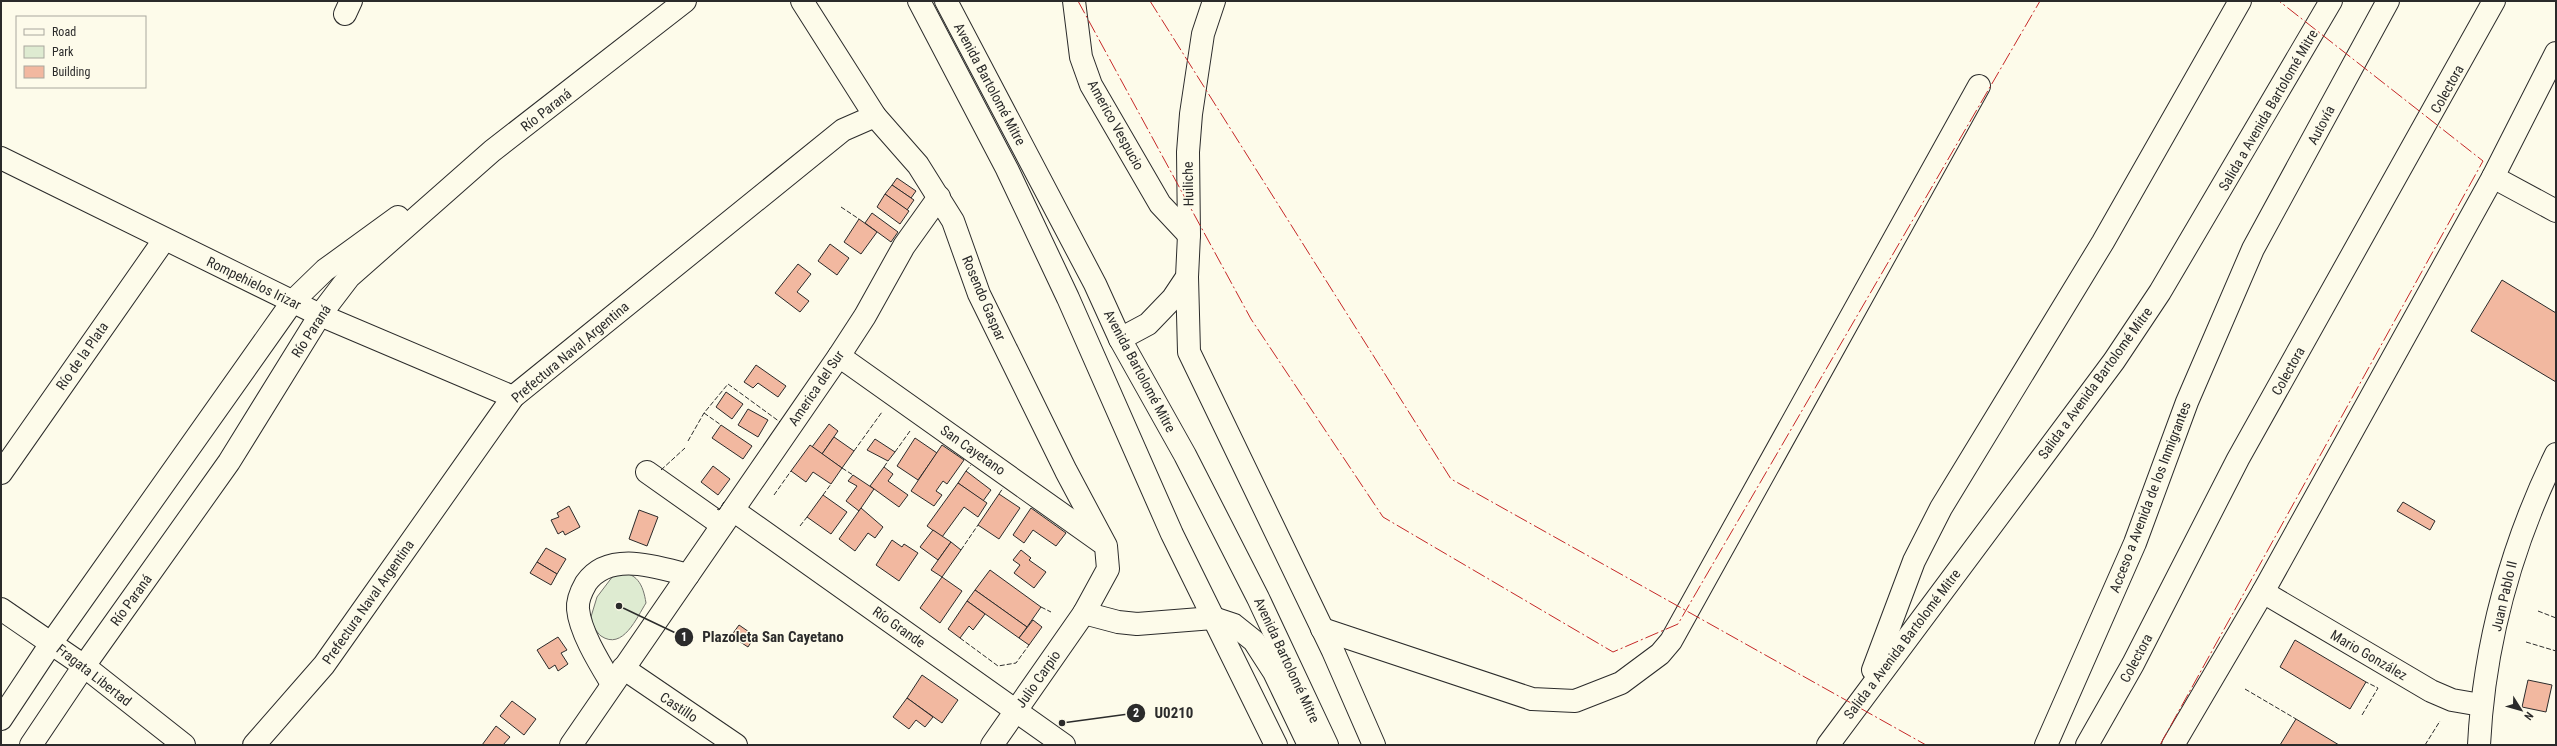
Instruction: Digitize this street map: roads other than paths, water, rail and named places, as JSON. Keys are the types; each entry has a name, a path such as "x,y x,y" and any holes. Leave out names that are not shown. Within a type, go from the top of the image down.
{"street":[{"name":"Río Paraná","path":"31,745 84,666 229,462 320,315 348,277 492,151 685,1"},
{"name":"Rosendo Gaspar","path":"802,1 875,116 918,165 939,197 952,221 979,294 1066,471 1106,546 1108,569 1084,612"},
{"name":"Avenida Bartolomé Mitre","path":"919,1 1007,169 1068,298 1140,464 1213,618 1276,745"},
{"name":"Avenida Bartolomé Mitre","path":"946,1 1088,271 1120,339 1184,454 1255,591 1327,745"},
{"name":"Americo Vespucio","path":"1074,1 1081,57 1091,85 1160,204 1189,235"},
{"name":"Huiliche","path":"1214,1 1203,34 1191,114 1188,152 1189,235 1187,277 1189,352 1322,629 1374,745"},
{"path":"1865,693 1914,561 1941,508 2103,242 2240,1"},
{"name":"Salida a Avenida Bartolomé Mitre","path":"1828,745 1865,693 2109,367 2152,304 2200,226 2331,1"},
{"name":"Autovía","path":"2253,249 2388,1"},
{"name":"Colectora","path":"2087,745 2133,664 2238,459 2494,1"},
{"path":"2181,742 2262,592 2493,177 2556,53"},
{"path":"1322,629 1532,699 1575,700 1621,683 1660,654 1671,641 1979,86"},
{"name":"Prefectura Naval Argentina","path":"254,745 324,665 513,397 843,130 875,116"},
{"path":"1,719 52,642 292,302 337,262 492,151"},
{"name":"Rompehielos Irizar","path":"1,158 164,240 292,302 513,397"},
{"path":"2493,177 2556,211"},
{"name":"America del Sur","path":"571,745 839,356 865,316 904,246 939,197"},
{"name":"Río de la Plata","path":"1,473 164,240"},
{"name":"Acceso a Avenida de los Inmigrantes","path":"2046,745 2135,543 2187,402 2253,249"},
{"path":"1120,339 1148,324 1173,298 1187,277"},
{"name":"San Cayetano","path":"839,356 1106,546"},
{"name":"Juan Pablo II","path":"2478,745 2481,705 2502,601 2514,553 2535,497 2556,454"},
{"name":"Río Grande","path":"647,472 728,518 1016,710 1064,745"},
{"path":"618,676 592,648 578,608 581,592 587,582 598,571 626,564 656,567 688,575"},
{"name":"Mario González","path":"2262,592 2431,691 2452,700 2481,705"},
{"name":"Fragata Libertad","path":"1,609 52,642 184,745"},
{"path":"1084,612 1118,622 1137,624 1213,618 1234,625 1254,640 1274,672 1309,745"},
{"name":"Julio Carpio","path":"992,745 1084,612"},
{"name":"Castillo","path":"618,676 736,745"}],"place":[{"name":"Plazoleta San Cayetano","path":"619,606"},
{"name":"U0210","path":"1062,723"}]}
